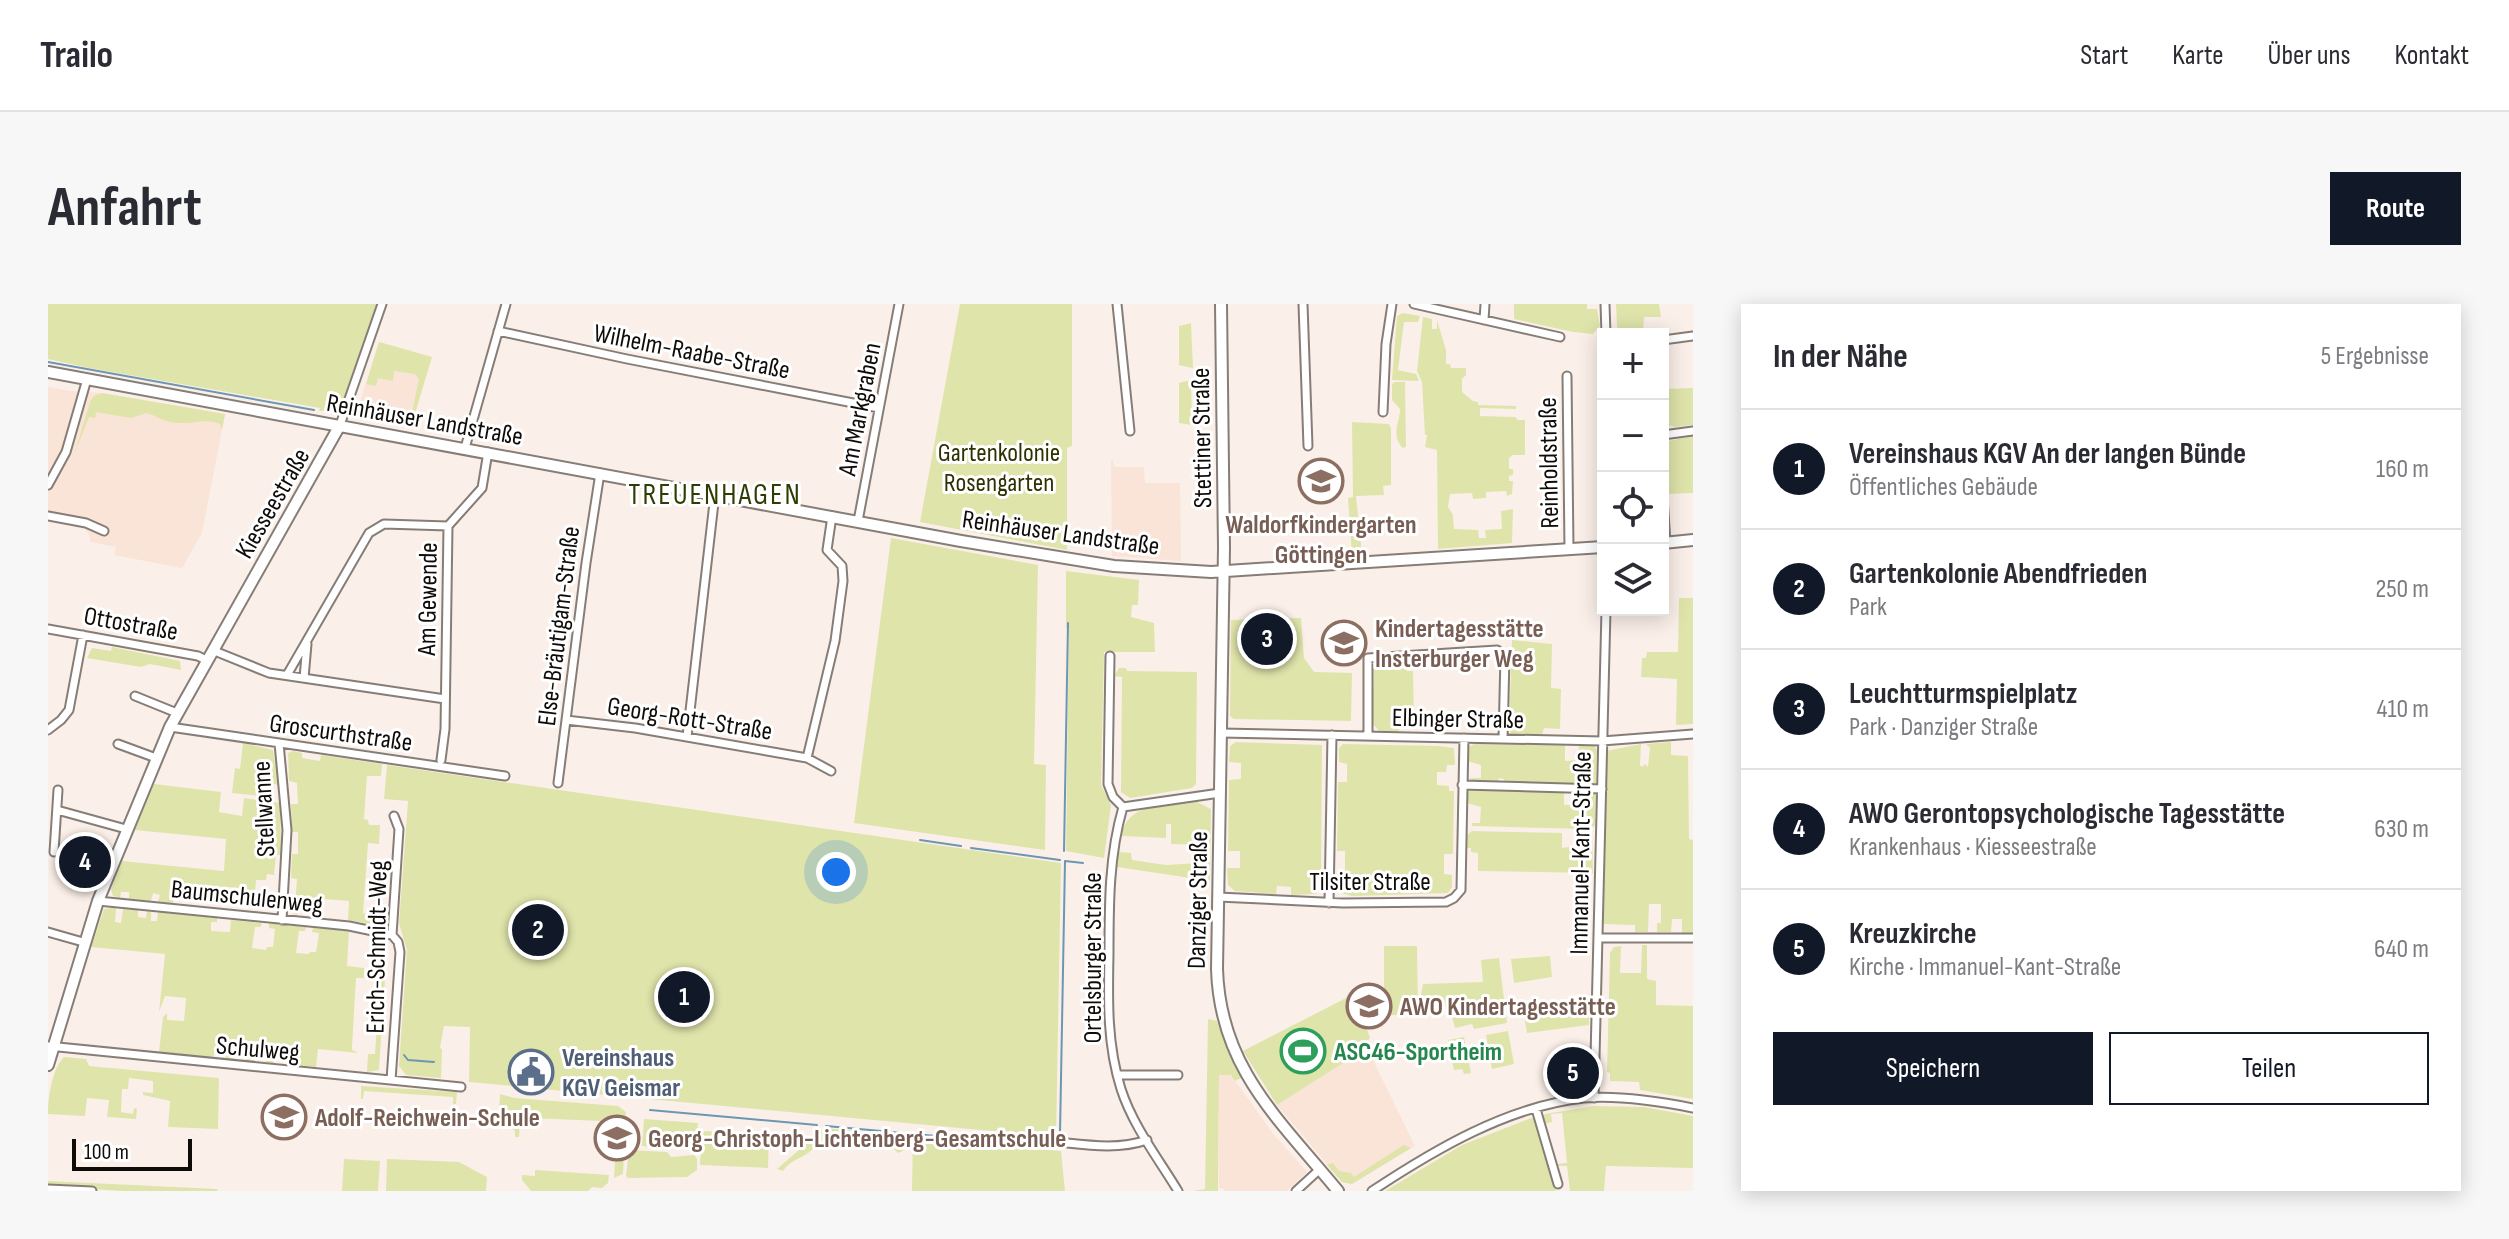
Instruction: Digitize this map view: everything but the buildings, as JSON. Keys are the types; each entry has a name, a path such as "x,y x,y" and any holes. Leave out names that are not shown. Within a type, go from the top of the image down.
{"street":[{"name":"Kiesseestraße","path":"48,1065 50,1047 83,942 156,758 209,655 295,509 340,425 382,304"},
{"path":"465,448 506,304"},
{"name":"Am Markgraben","path":"858,521 899,304"},
{"path":"1117,304 1130,431"},
{"name":"Stettiner Straße","path":"1221,304 1224,572"},
{"path":"1303,304 1308,446"},
{"path":"1383,412 1385,353 1392,304"},
{"path":"1414,304 1560,337"},
{"path":"1484,320 1485,304"},
{"path":"1605,304 1606,328"},
{"name":"Wilhelm-Raabe-Straße","path":"498,331 879,408"},
{"path":"1669,339 1693,336"},
{"name":"Reinhäuser Landstraße","path":"48,372 1108,566 1224,572 1597,547"},
{"name":"Reinholdstraße","path":"1567,376 1569,549"},
{"path":"48,485 66,452 87,379"},
{"path":"1669,434 1693,431"},
{"name":"Am Gewende","path":"441,760 445,729 448,526 482,488 488,452"},
{"name":"Else-Bräutigam-Straße","path":"558,783 600,473"},
{"path":"687,737 715,494"},
{"path":"48,516 86,523 104,531"},
{"path":"807,758 833,652 843,581 842,566 827,550 832,516"},
{"path":"287,675 360,546 375,528 384,524 448,526"},
{"path":"1669,542 1693,540"},
{"name":"Danziger Straße","path":"1224,572 1218,897 1220,1010 1241,1066 1266,1106 1338,1191"},
{"name":"Immanuel-Kant-Straße","path":"1594,1098 1606,616"},
{"name":"Ottostraße","path":"48,629 198,656 209,655 269,673 445,699"},
{"path":"48,730 69,710 83,635"},
{"path":"304,678 308,638"},
{"path":"1368,736 1368,658 1497,650 1505,656 1503,739"},
{"path":"1110,656 1108,784 1113,797 1123,807 1220,793"},
{"path":"135,696 177,713"},
{"name":"Georg-Rott-Straße","path":"566,720 807,758 831,771"},
{"name":"Groscurthstraße","path":"170,727 505,776"},
{"name":"Elbinger Straße","path":"1221,733 1602,741 1693,734"},
{"path":"1329,903 1332,735"},
{"name":"Tilsiter Straße","path":"1218,897 1329,903 1446,902 1454,898 1461,890 1464,738"},
{"name":"Stellwanne","path":"279,743 287,830 282,920"},
{"path":"118,744 156,758"},
{"path":"1462,785 1602,789"},
{"path":"54,852 58,790"},
{"name":"Ortelsburger Straße","path":"1123,807 1111,864 1109,1031 1118,1075 1131,1113 1178,1191"},
{"path":"57,810 126,829"},
{"name":"Erich-Schmidt-Weg","path":"391,1080 400,952 398,942 392,935 399,829 394,816"},
{"name":"Baumschulenweg","path":"98,901 349,926 392,935"},
{"path":"48,932 83,942"},
{"path":"1599,938 1693,938"},
{"name":"Schulweg","path":"50,1047 461,1087"},
{"path":"1118,1075 1178,1075"},
{"path":"1372,1191 1464,1137 1536,1109 1566,1101 1638,1099 1693,1108"},
{"path":"1536,1109 1558,1184"},
{"path":"1057,1142 1109,1146 1147,1140"},
{"path":"1296,1191 1320,1169"},
{"path":"48,1189 92,1191"}],"shaded area":[{"path":"379,342 432,357 411,427 360,418 357,411"},
{"path":"48,387 225,414 202,533 182,568 114,555 116,547 90,542 89,534 83,527 48,516"},
{"path":"1113,460 1114,467 1144,467 1145,483 1180,483 1181,561 1112,556"},
{"path":"1367,1048 1415,1146 1352,1184 1342,1182 1277,1105"},
{"path":"1219,1074 1231,1075 1272,1132 1307,1172 1287,1191 1224,1191 1219,1188"}],"green space":[{"path":"48,304 379,304 345,400 333,408 319,411 320,408 48,359"},
{"name":"Gartenkolonie Rosengarten","path":"960,304 1072,304 1072,446 1067,448 1067,550 920,522"},
{"path":"1514,304 1587,304 1587,309 1597,309 1600,326 1593,334 1514,319"},
{"path":"1616,304 1659,304 1661,317 1644,317 1643,328 1617,327"},
{"path":"1403,313 1420,316 1418,322 1404,322 1398,370 1416,374 1419,381 1392,380 1397,316"},
{"path":"1423,317 1432,319 1432,329 1437,329 1437,320 1446,350 1446,364 1450,364 1451,368 1466,368 1462,392 1478,405 1516,406 1516,409 1480,408 1480,416 1525,420 1525,455 1509,458 1509,469 1513,469 1513,475 1509,476 1509,481 1513,481 1512,494 1507,496 1506,491 1486,492 1486,498 1473,499 1472,493 1450,494 1448,507 1453,515 1454,529 1478,530 1479,538 1486,538 1485,530 1502,529 1501,511 1513,509 1512,543 1438,549 1437,450 1425,447 1427,435 1422,382 1417,371"},
{"path":"1191,323 1193,368 1179,365 1179,326"},
{"path":"379,342 432,357 415,413 412,412 419,379 415,374 394,371 393,381 378,378 376,386 366,384"},
{"path":"1191,380 1192,425 1179,423 1179,383"},
{"path":"1405,382 1406,447 1403,448 1396,434 1400,409 1392,400 1392,384"},
{"path":"1693,388 1693,425 1669,425 1669,389"},
{"path":"102,393 225,414 222,430 220,424 210,421 174,423 146,413 131,418 96,412 95,418 89,417 75,452 90,402"},
{"path":"1352,422 1389,424 1391,485 1383,486 1384,495 1356,496 1362,554 1352,555 1348,498 1353,497"},
{"path":"1693,436 1693,493 1669,494 1669,441"},
{"path":"891,538 1038,565 1034,764 1046,765 1045,850 854,823"},
{"path":"1066,571 1139,580 1138,605 1132,605 1131,617 1154,623 1155,652 1104,652 1101,785 1111,805 1104,858 1066,851 1069,629 1066,628"},
{"path":"1679,598 1693,598 1693,724 1676,725 1677,679 1641,677 1642,658 1646,658 1647,652 1678,652"},
{"path":"1301,618 1304,658 1314,672 1352,673 1351,721 1234,719 1230,716 1231,620"},
{"path":"1512,640 1552,644 1551,688 1561,689 1560,729 1544,728 1542,735 1511,734"},
{"path":"112,647 180,661 181,670 87,658 92,648 111,651"},
{"path":"1406,660 1407,671 1413,671 1414,720 1400,720 1399,732 1380,732 1372,723 1374,666 1376,663"},
{"path":"1119,668 1126,668 1127,671 1197,672 1196,784 1192,788 1130,798 1121,792 1122,677 1114,676"},
{"path":"1236,742 1322,745 1321,886 1316,894 1291,895 1291,887 1277,886 1276,894 1235,891 1228,885 1227,868 1240,868 1240,851 1228,851 1229,780 1241,779 1241,763 1229,762 1230,746"},
{"path":"1671,742 1671,755 1688,756 1689,839 1693,840 1693,933 1682,933 1682,919 1672,919 1671,932 1657,932 1657,923 1661,923 1661,904 1649,904 1648,932 1635,932 1635,925 1603,924 1606,751 1641,744 1640,765 1648,767 1650,748 1646,744"},
{"path":"243,743 273,750 279,785 274,784 272,797 232,793 235,768 240,769"},
{"path":"1343,744 1454,748 1455,765 1447,765 1446,772 1437,772 1437,785 1449,786 1449,791 1454,791 1453,854 1444,854 1444,874 1452,875 1452,887 1448,893 1352,896 1338,892 1337,871 1345,871 1345,851 1337,851 1338,782 1347,782 1347,764 1339,762 1339,748"},
{"path":"1474,744 1565,745 1565,761 1578,760 1579,746 1594,746 1597,750 1596,785 1504,783 1504,779 1499,778 1497,784 1478,783 1469,778 1481,778 1481,765 1467,761 1469,747"},
{"path":"288,753 302,753 302,758 320,761 321,755 382,764 381,776 367,776 364,819 368,820 369,825 380,825 379,844 368,843 363,913 378,915 377,925 348,920 349,901 299,897 297,915 290,911 289,906 295,906 297,879 291,878 292,854 298,854 298,832 292,832 291,804 298,804 297,783 289,781"},
{"path":"387,765 1061,863 1056,1137 469,1082 470,1027 444,1026 440,1048 441,1078 406,1075 399,1066 407,950 399,923 408,801 384,799"},
{"path":"154,784 221,792 219,812 242,816 244,798 280,803 281,855 276,855 274,875 267,874 266,880 256,880 254,905 243,902 244,888 189,885 188,899 175,896 173,903 158,902 160,895 153,893 151,901 129,899 129,892 121,892 120,898 113,896 111,889 122,861 224,871 226,839 135,830"},
{"path":"1471,789 1564,790 1564,805 1574,805 1576,790 1596,790 1595,826 1584,829 1472,826 1472,823 1480,823 1481,807 1467,803 1467,793"},
{"path":"1195,801 1211,809 1210,881 1117,867 1118,852 1131,853 1132,860 1166,865 1199,863 1199,845 1171,844 1171,824 1166,824 1166,838 1121,836 1131,817 1140,811"},
{"path":"1472,831 1562,833 1562,848 1576,846 1576,839 1581,839 1581,833 1592,834 1593,873 1478,871 1478,853 1466,848 1467,835"},
{"path":"116,908 115,922 121,923 123,909 138,910 138,917 146,918 147,911 151,912 151,921 157,921 158,912 217,918 217,922 211,922 211,931 230,932 231,920 262,923 261,927 255,927 252,948 266,950 273,947 275,929 269,928 269,923 306,927 305,931 299,931 296,953 316,952 319,933 312,932 313,928 349,931 347,966 364,968 364,978 356,978 352,1050 359,1053 318,1049 316,1067 286,1064 287,1058 274,1057 274,1063 266,1062 266,1056 255,1055 254,1061 246,1060 246,1054 235,1053 234,1059 226,1059 227,1052 215,1051 213,1057 159,1052 163,1017 167,1013 167,1020 184,1021 186,998 165,996 159,1012 165,954 91,947 104,909"},
{"path":"1642,945 1647,945 1647,979 1656,981 1656,1005 1693,1006 1693,1099 1640,1090 1639,1082 1610,1081 1610,1073 1607,1072 1610,953 1614,947 1621,946 1620,973 1641,973"},
{"path":"1384,946 1417,946 1418,1011 1423,984 1483,982 1481,960 1499,958 1507,1023 1474,1029 1472,1024 1455,1028 1449,1006 1417,1015 1384,1015"},
{"path":"1550,956 1552,977 1514,983 1511,959"},
{"path":"380,979 385,979 379,1070 367,1072 368,1054 375,1054"},
{"name":"ASC46-Sportheim","path":"1348,997 1365,1024 1370,1038 1365,1044 1367,1048 1277,1105 1243,1051"},
{"path":"1554,1000 1589,1001 1589,1025 1527,1033 1524,1016 1530,1008"},
{"path":"1208,1019 1217,1021 1241,1078 1235,1081 1231,1075 1219,1075 1218,1191 1193,1191 1205,1189"},
{"path":"1508,1031 1514,1064 1492,1069 1486,1035"},
{"path":"1464,1037 1471,1073 1464,1074 1462,1069 1454,1070 1448,1040"},
{"path":"64,1057 86,1059 89,1066 219,1078 218,1129 168,1127 170,1101 143,1095 143,1092 153,1093 153,1081 129,1078 128,1089 122,1089 121,1112 133,1114 134,1108 137,1109 136,1119 107,1117 109,1100 87,1098 85,1116 48,1114 54,1076"},
{"path":"361,1086 457,1092 456,1104 453,1104 453,1097 364,1091 361,1099"},
{"path":"500,1094 515,1098 618,1106 626,1112 623,1174 614,1178 615,1159 610,1158 611,1137 602,1137 602,1121 529,1118 529,1121 520,1121 519,1137 515,1137 515,1131 499,1115"},
{"path":"1594,1106 1644,1107 1693,1116 1693,1168 1606,1166 1604,1191 1570,1191 1567,1166 1555,1166 1551,1153 1556,1164 1567,1163 1562,1113 1551,1114 1552,1122 1543,1124 1541,1118 1545,1114"},
{"path":"1531,1118 1536,1120 1556,1191 1385,1191 1462,1145"},
{"path":"644,1119 698,1123 696,1150 642,1146"},
{"path":"824,1128 904,1135 903,1151 898,1153 875,1140 831,1134 783,1171 777,1169"},
{"path":"702,1131 769,1135 768,1168 700,1165"},
{"path":"913,1136 1061,1151 1065,1191 912,1191"},
{"path":"1404,1145 1411,1148 1352,1184 1342,1182 1327,1165 1333,1163 1339,1171 1351,1173 1354,1177"},
{"path":"629,1150 667,1152 671,1157 694,1155 697,1170 687,1177 628,1178"},
{"path":"344,1159 380,1161 378,1191 342,1191"},
{"path":"387,1159 459,1162 487,1177 486,1191 386,1191"},
{"path":"535,1170 609,1175 608,1183 602,1188 592,1187 588,1191 531,1191 522,1180 522,1175 535,1176"},
{"path":"48,1181 218,1191 122,1191 48,1186"}],"waterway":[{"path":"48,362 314,410"},
{"path":"1064,851 1068,623"},
{"path":"920,840 961,846"},
{"path":"971,848 1060,860"},
{"path":"1060,1134 1065,861 1083,863"},
{"path":"404,1055 408,1060 434,1062"},
{"path":"650,1110 817,1125"},
{"path":"826,1126 903,1133"},
{"path":"915,1134 1052,1147"}],"place":[{"name":"Waldorfkindergarten Göttingen","path":"1321,481"},
{"name":"Leuchtturmspielplatz","path":"1267,639"},
{"name":"Kindertagesstätte Insterburger Weg","path":"1344,643"},
{"name":"AWO Gerontopsychologische Tagesstätte","path":"85,862"},
{"name":"Gartenkolonie Abendfrieden","path":"538,930"},
{"name":"Vereinshaus KGV An der langen Bünde","path":"684,997"},
{"name":"AWO Kindertagesstätte","path":"1369,1006"},
{"name":"ASC46-Sportheim","path":"1303,1051"},
{"name":"Vereinshaus KGV Geismar","path":"531,1072"},
{"name":"Kreuzkirche","path":"1573,1073"},
{"name":"Adolf-Reichwein-Schule","path":"284,1117"},
{"name":"Georg-Christoph-Lichtenberg-Gesamtschule","path":"617,1138"}],"district":[{"name":"TREUENHAGEN","path":"715,494"}]}
